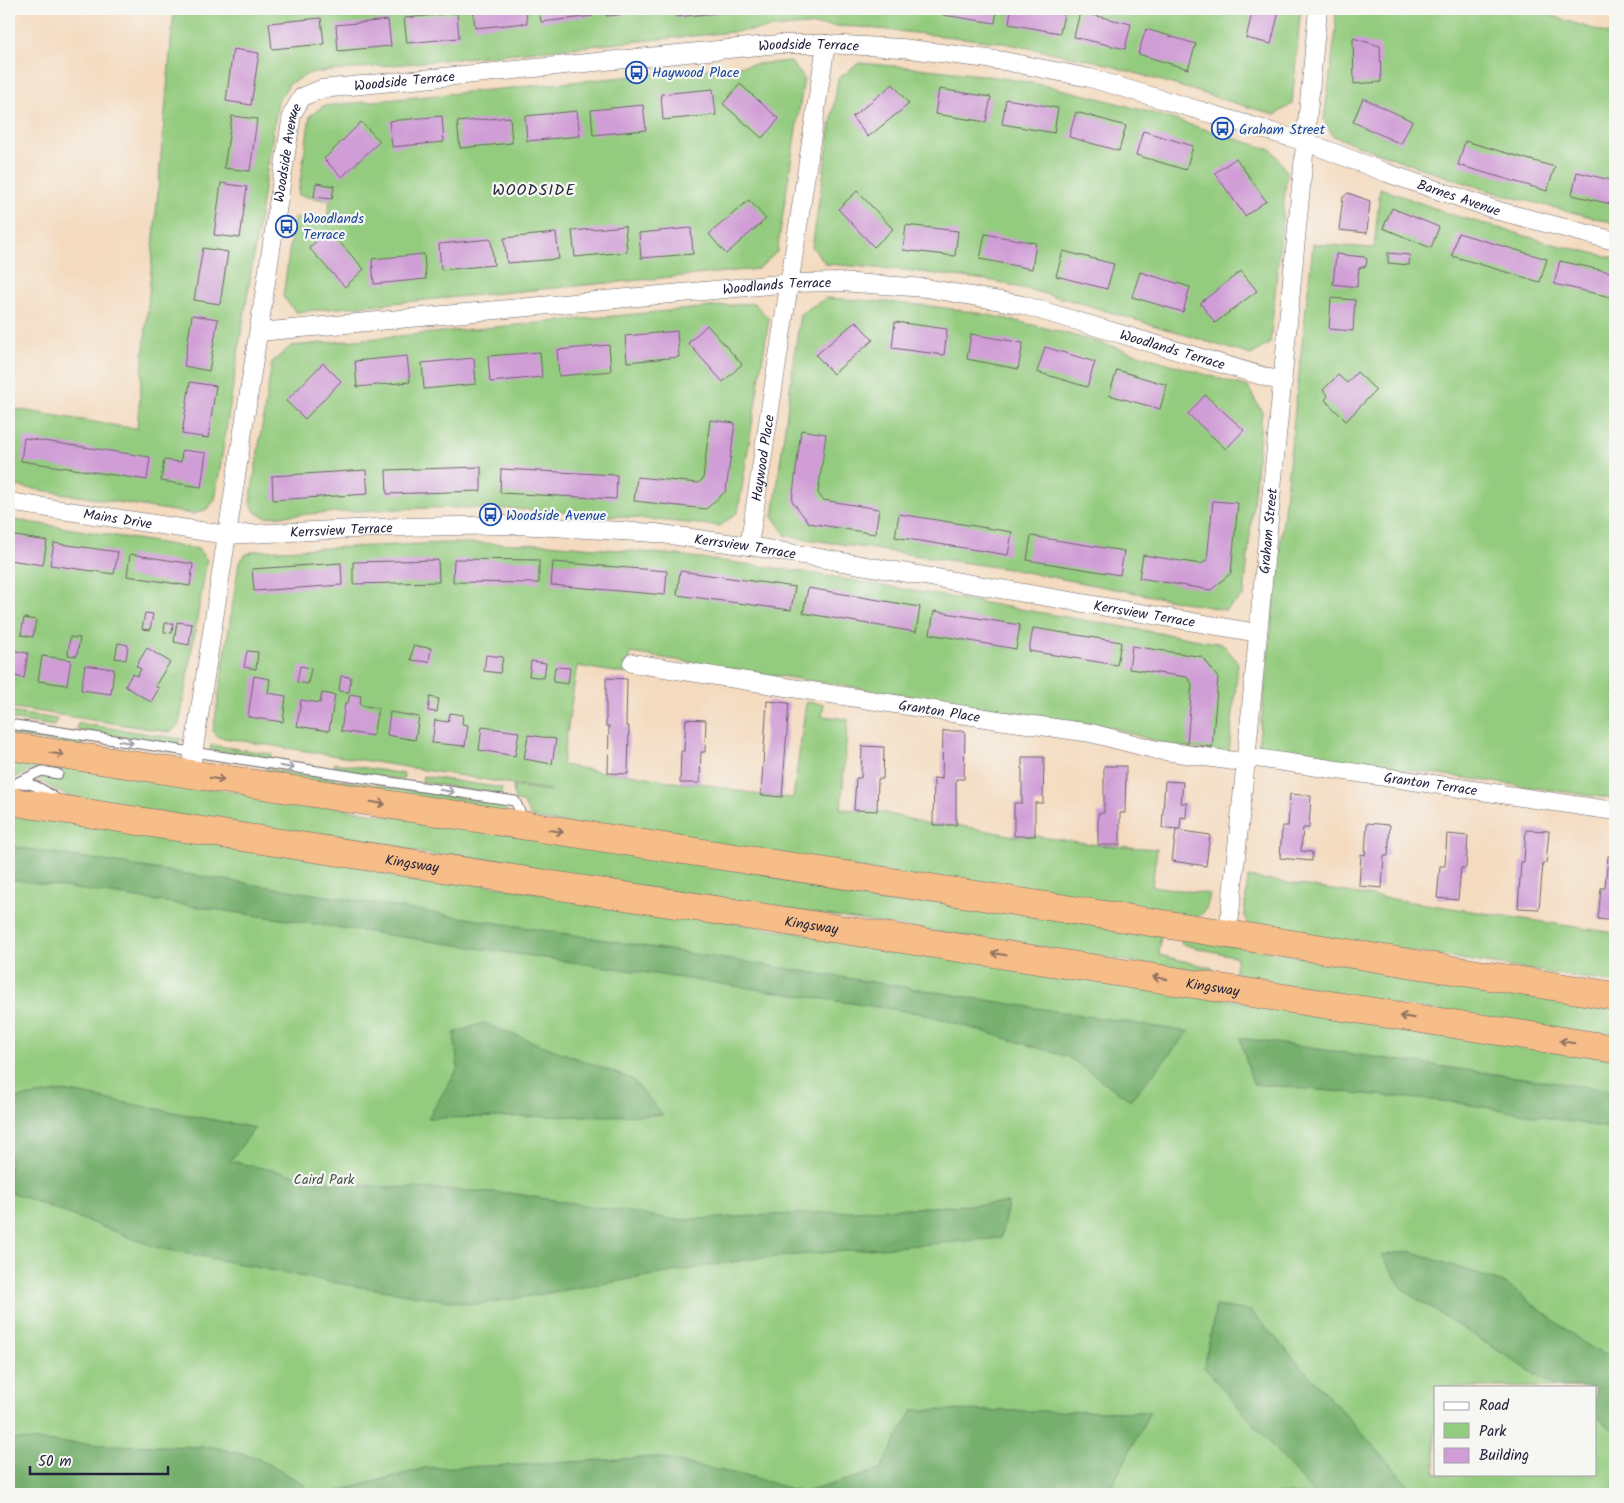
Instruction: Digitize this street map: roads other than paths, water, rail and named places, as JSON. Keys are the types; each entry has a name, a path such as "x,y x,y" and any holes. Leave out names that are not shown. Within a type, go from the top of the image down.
{"highway":[{"path":"9,746 95,748 248,772 527,826 1228,934 1615,996"},
{"name":"Kingsway","path":"11,790 72,811 1615,1049"}],"street":[{"name":"Graham Street","path":"1228,934 1318,9"},
{"name":"Woodside Terrace","path":"302,98 320,89 779,44 826,44 902,48 985,58 1090,78 1306,142"},
{"name":"Haywood Place","path":"750,546 826,44"},
{"name":"Woodside Avenue","path":"191,764 292,114 302,98"},
{"name":"Barnes Avenue","path":"1306,142 1386,173 1499,211 1615,241"},
{"name":"Woodlands Terrace","path":"259,332 790,282 840,282 926,288 1023,305 1283,382"},
{"name":"Mains Drive","path":"9,502 227,535"},
{"name":"Kerrsview Terrace","path":"227,535 398,527 517,526 656,533 750,546 1258,632"},
{"name":"Granton Place","path":"632,663 1091,733 1157,750 1234,761 1246,760"},
{"name":"Granton Terrace","path":"1246,760 1257,758 1615,811"}],"lane":[{"path":"9,724 95,748"},
{"path":"11,790 42,771 58,774"}],"place":[{"name":"Haywood Place","path":"636,72"},
{"name":"Graham Street","path":"1223,129"},
{"name":"Woodlands Terrace","path":"287,226"},
{"name":"Woodside Avenue","path":"490,515"}],"district":[{"name":"WOODSIDE","path":"534,189"}],"park label":[{"name":"Caird Park","path":"324,1179"}]}
